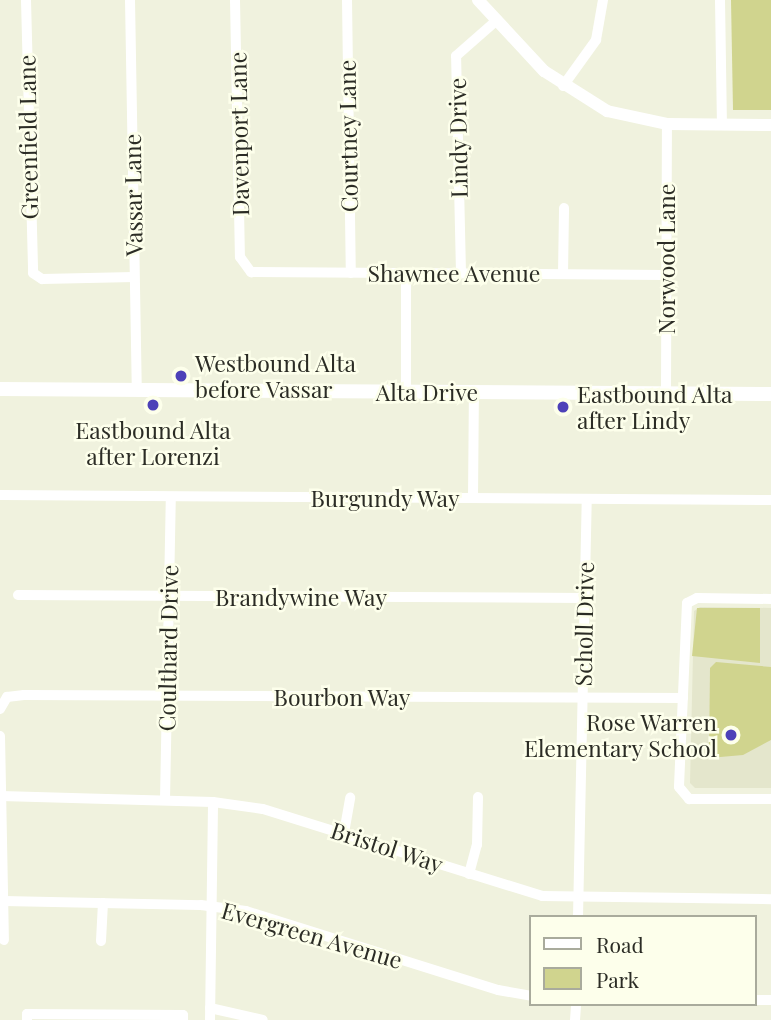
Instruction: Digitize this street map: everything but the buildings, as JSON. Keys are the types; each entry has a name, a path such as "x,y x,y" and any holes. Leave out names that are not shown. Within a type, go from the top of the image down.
{"main road":[{"name":"Alta Drive","path":"0,389 771,394"}],"street":[{"name":"Greenfield Lane","path":"26,0 33,273 43,279 134,277"},
{"name":"Vassar Lane","path":"130,0 137,390"},
{"name":"Davenport Lane","path":"235,0 240,257 244,267"},
{"name":"Courtney Lane","path":"347,0 351,273"},
{"path":"478,0 563,86 607,111 667,124 771,125"},
{"path":"563,86 596,40 603,0"},
{"path":"720,0 722,125"},
{"name":"Lindy Drive","path":"461,274 456,56 497,20"},
{"name":"Norwood Lane","path":"666,393 667,124"},
{"path":"563,274 564,208"},
{"name":"Shawnee Avenue","path":"244,267 251,272 666,275"},
{"path":"406,273 406,392"},
{"path":"473,498 474,392"},
{"name":"Burgundy Way","path":"0,495 771,500"},
{"name":"Coulthard Drive","path":"165,800 170,497"},
{"name":"Scholl Drive","path":"578,915 586,499"},
{"name":"Brandywine Way","path":"18,595 584,598"},
{"path":"771,599 697,598 687,603 679,786 683,796 771,799"},
{"name":"Bourbon Way","path":"2,705 23,695 682,698"},
{"path":"0,736 4,940"},
{"name":"Bristol Way","path":"1,796 213,802 286,815 542,896 771,899"},
{"path":"469,874 477,845 478,797"},
{"path":"344,833 350,798"},
{"path":"213,802 210,1014 263,1020"},
{"name":"Evergreen Avenue","path":"4,901 212,906 285,922 498,990 530,996"},
{"path":"101,941 103,904"},
{"path":"27,1020 27,1014 183,1015 183,1020"}],"shaded area":[{"name":"Rose Warren Elementary School","path":"700,607 771,608 771,788 695,788 690,783 694,611"}],"green space":[{"path":"731,0 771,0 771,110 733,110"},
{"path":"697,608 760,608 760,663 692,656"},
{"path":"716,662 771,667 771,740 743,755 709,758 710,668"}],"place":[{"name":"Westbound Alta before Vassar","path":"181,376"},
{"name":"Eastbound Alta after Lorenzi","path":"153,405"},
{"name":"Eastbound Alta after Lindy","path":"563,407"},
{"name":"Rose Warren Elementary School","path":"731,735"}]}
